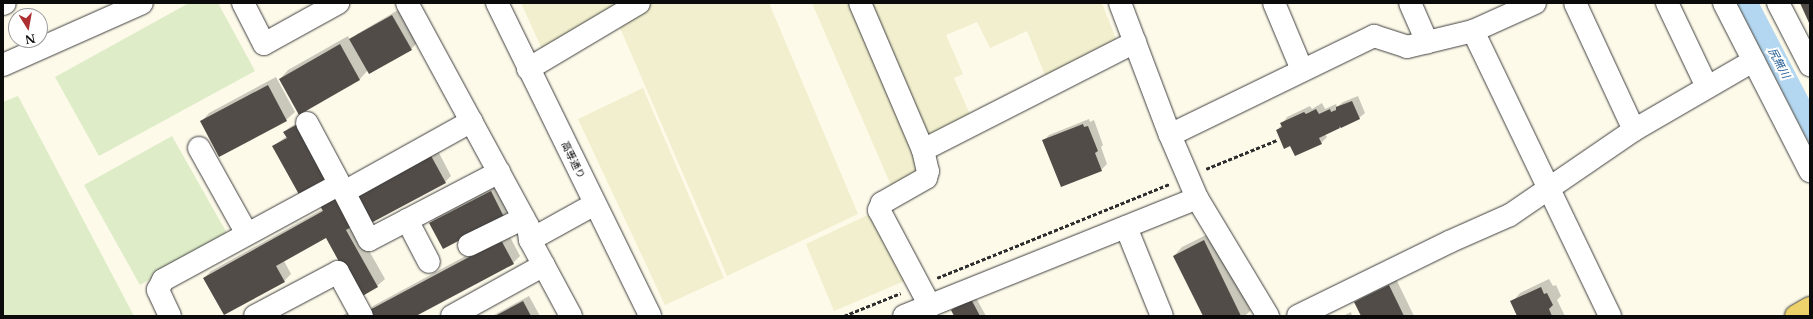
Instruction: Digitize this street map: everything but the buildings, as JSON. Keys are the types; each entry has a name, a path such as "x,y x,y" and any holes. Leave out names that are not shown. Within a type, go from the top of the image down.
{"main road":[{"path":"1796,316 1810,308"}],"street":[{"path":"3,65 142,3"},
{"path":"242,3 264,44 338,3"},
{"path":"407,3 524,218 528,226 530,240 571,316"},
{"name":"高専通り","path":"497,3 650,316"},
{"path":"528,69 639,3"},
{"path":"860,3 923,150 928,171 926,178 882,203 879,210 919,285 939,308"},
{"path":"1120,3 1170,135 1188,177 1198,198 1268,316"},
{"path":"1274,3 1302,70"},
{"path":"1410,3 1427,42"},
{"path":"1170,135 1374,36 1407,47 1473,31 1535,3"},
{"path":"1575,3 1634,130"},
{"path":"1667,3 1707,87"},
{"path":"1724,3 1752,61 1810,171"},
{"path":"1778,3 1810,65"},
{"path":"1473,31 1610,316"},
{"path":"923,150 1135,42"},
{"path":"1298,316 1449,242 1510,215 1549,190 1634,130 1752,61"},
{"path":"170,316 158,290 163,280 247,234 342,188 472,121"},
{"path":"307,123 369,240 499,172"},
{"path":"199,148 247,234"},
{"path":"904,316 939,308 1126,226 1198,198"},
{"path":"530,240 595,204"},
{"path":"469,245 524,218"},
{"path":"407,220 429,262"},
{"path":"1126,226 1162,316"},
{"path":"455,315 544,265"},
{"path":"255,316 338,272 362,316"}],"path":[{"path":"844,316 1277,140"}],"shaded area":[{"path":"521,3 622,3 542,49"},
{"path":"654,3 769,3 858,214 727,276 618,23"},
{"path":"812,3 854,3 922,169 893,190"},
{"path":"870,3 1102,3 1116,39 1115,46 1047,80 1027,31 990,48 977,22 946,35 963,74 954,78 972,119 929,142"},
{"path":"643,88 724,278 665,305 578,119"},
{"path":"872,213 909,279 834,311 806,244"}],"green space":[{"path":"189,3 218,3 255,71 99,156 55,77"},
{"path":"18,96 134,316 3,316 3,102"},
{"path":"172,136 228,235 140,285 84,185"}],"water":[{"name":"尻無川","path":"1737,3 1759,3 1810,101 1810,145"}]}
